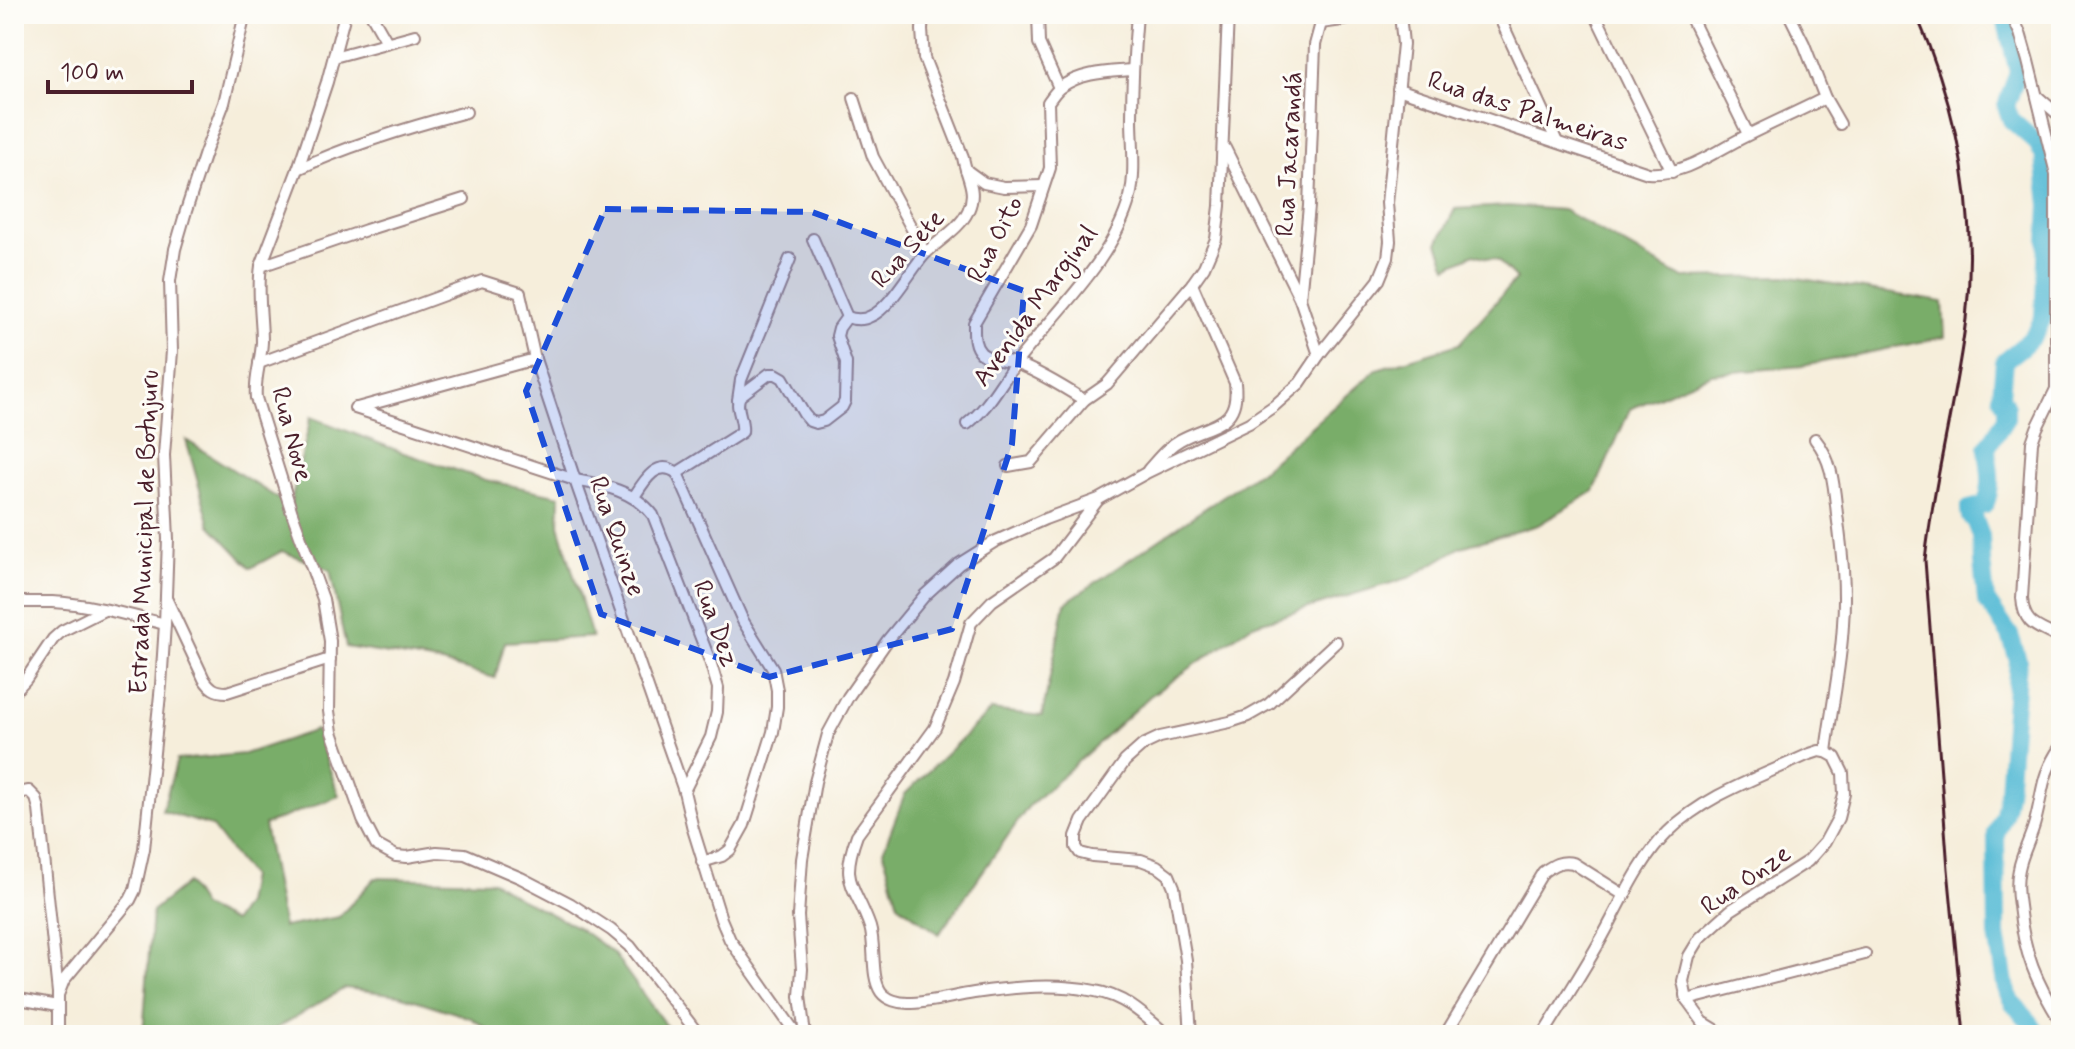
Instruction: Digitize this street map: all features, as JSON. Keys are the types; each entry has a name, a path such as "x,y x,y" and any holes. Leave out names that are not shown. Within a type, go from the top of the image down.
{"street":[{"name":"Estrada Municipal de Botujuru","path":"57,1000 70,971 121,912 135,890 144,849 165,624 168,539 164,455 172,351 170,281 186,211 224,103 245,14"},
{"name":"Rua Nove","path":"345,14 298,169 261,266 262,347 255,376 256,398 323,599 330,641 329,711 332,732 363,820 376,845 396,856 437,852 465,854 571,904 630,946 699,1035"},
{"path":"371,14 387,42"},
{"name":"Rua Sete","path":"847,317 858,319 872,316 881,309 925,253 960,223 969,211 973,187 924,58 923,14"},
{"path":"1038,14 1039,43 1059,88 1092,73 1132,70"},
{"name":"Avenida Marginal","path":"967,424 983,412 1016,363 1086,279 1118,228 1130,196 1133,168 1132,70 1137,14"},
{"path":"1008,466 1031,462 1084,400 1107,384 1204,267 1216,239 1220,206 1228,14"},
{"path":"1318,19 1384,14"},
{"path":"1398,89 1403,44 1400,14"},
{"path":"1498,14 1557,142"},
{"path":"1595,14 1672,172 1825,98"},
{"path":"1689,14 1748,134"},
{"path":"1789,14 1825,98 1840,124"},
{"path":"2011,14 2024,47 2051,151 2056,174 2057,218 2059,387 2032,442 2023,612 2026,618 2061,639"},
{"name":"Rua Jacarandá","path":"1300,299 1309,206 1318,19"},
{"path":"334,57 415,35"},
{"name":"Rua Oito","path":"1016,363 997,361 979,351 973,338 974,323 1031,225 1050,168 1048,102 1059,88"},
{"name":"Rua das Palmeiras","path":"805,1035 800,996 802,969 798,916 802,859 815,782 828,734 848,697 887,641 925,595 959,564 994,542 1099,499 1249,423 1300,383 1379,280 1388,258 1387,203 1398,89 1648,173 1672,172"},
{"path":"2037,96 2061,117"},
{"path":"854,98 873,157 925,253"},
{"path":"298,169 381,136 466,112"},
{"path":"2051,151 2061,139"},
{"path":"1224,146 1300,299 1319,355"},
{"path":"965,169 984,183 1004,187 1043,186"},
{"path":"261,266 464,199"},
{"path":"738,400 769,374 776,374 783,378 810,421 824,421 845,401 846,363 837,336 847,317 813,239"},
{"path":"677,473 742,432 738,388 790,259"},
{"name":"Rua Quinze","path":"259,363 482,281 520,293 535,359 684,791"},
{"path":"1146,473 1167,449 1180,440 1225,420 1234,409 1237,397 1235,383 1192,284"},
{"path":"535,359 355,408 634,497 652,472 673,469 677,473 743,621 773,669 777,690 773,732 744,825 730,850 702,862"},
{"path":"1016,363 1062,385 1084,400"},
{"path":"1543,1035 1601,940 1624,895 1667,833 1690,814 1729,791 1807,755 1826,752 1843,625 1844,568 1833,478 1829,462 1815,439"},
{"name":"Rua Dez","path":"634,497 653,515 718,688 717,712 711,737 684,791"},
{"path":"1099,499 1054,558 992,601 971,623 954,683 935,728 857,835 848,869 851,887 872,935 877,982 882,994 891,1001 907,1003 1043,986 1096,991 1122,999 1167,1035"},
{"path":"166,598 204,679 210,688 218,692 227,692 330,659"},
{"path":"14,602 53,602 106,609 165,624"},
{"path":"14,692 53,639 62,631 106,609"},
{"path":"1191,1035 1186,960 1174,887 1169,875 1141,860 1080,853 1076,847 1076,836 1082,821 1125,761 1143,745 1160,737 1248,716 1269,704 1336,642"},
{"path":"2061,746 2046,772 2035,823 2019,868 2017,886 2021,930 2031,967 2061,1022"},
{"name":"Rua Onze","path":"1687,1000 1683,981 1689,956 1700,938 1731,910 1808,861 1825,842 1838,818 1844,794 1843,773 1835,757 1826,752"},
{"path":"14,798 29,791 36,798 39,809 58,1035"},
{"path":"684,791 702,862 730,940 797,1035"},
{"path":"1445,1035 1543,872 1554,864 1565,861 1573,863 1624,895"},
{"path":"1724,1035 1703,1022 1687,1000 1865,954"},
{"path":"14,998 57,1000"}],"highlighted area":[{"path":"605,209 812,212 1024,291 1012,444 952,629 769,677 601,614 526,391"}],"green space":[{"path":"1508,206 1563,210 1683,278 1785,276 1943,302 1945,337 1803,366 1711,374 1630,409 1594,491 1538,525 1461,547 1411,577 1252,625 1150,696 1028,807 939,934 898,904 883,851 905,794 991,710 1042,716 1065,603 1263,469 1377,369 1459,344 1516,279 1498,261 1474,254 1447,267 1438,243 1455,209"},
{"path":"311,417 486,480 560,496 559,525 592,637 505,642 495,678 438,662 346,647 330,570 282,551 251,568 210,525 186,440 290,506"},
{"path":"316,730 339,796 264,825 283,927 339,917 375,878 493,881 519,898 577,927 613,953 669,1030 660,1035 496,1035 471,1018 399,995 345,988 275,1029 248,1035 143,1035 152,911 187,883 202,907 233,922 245,904 250,876 211,826 162,811 177,760 244,754"}],"waterway":[{"path":"2004,14 2018,72 2006,106 2011,120 2037,143 2044,157 2049,205 2043,318 2031,339 2004,361 2001,396 2006,407 2006,418 1987,448 1990,476 1988,497 1985,505 1969,509 1981,536 1986,600 2010,635 2018,660 2008,793 2004,815 1996,833 1997,935 2006,990 2038,1035"}],"railway":[{"path":"1916,14 1931,50 1953,125 1967,202 1969,241 1966,319 1925,560 1964,1035"}]}
